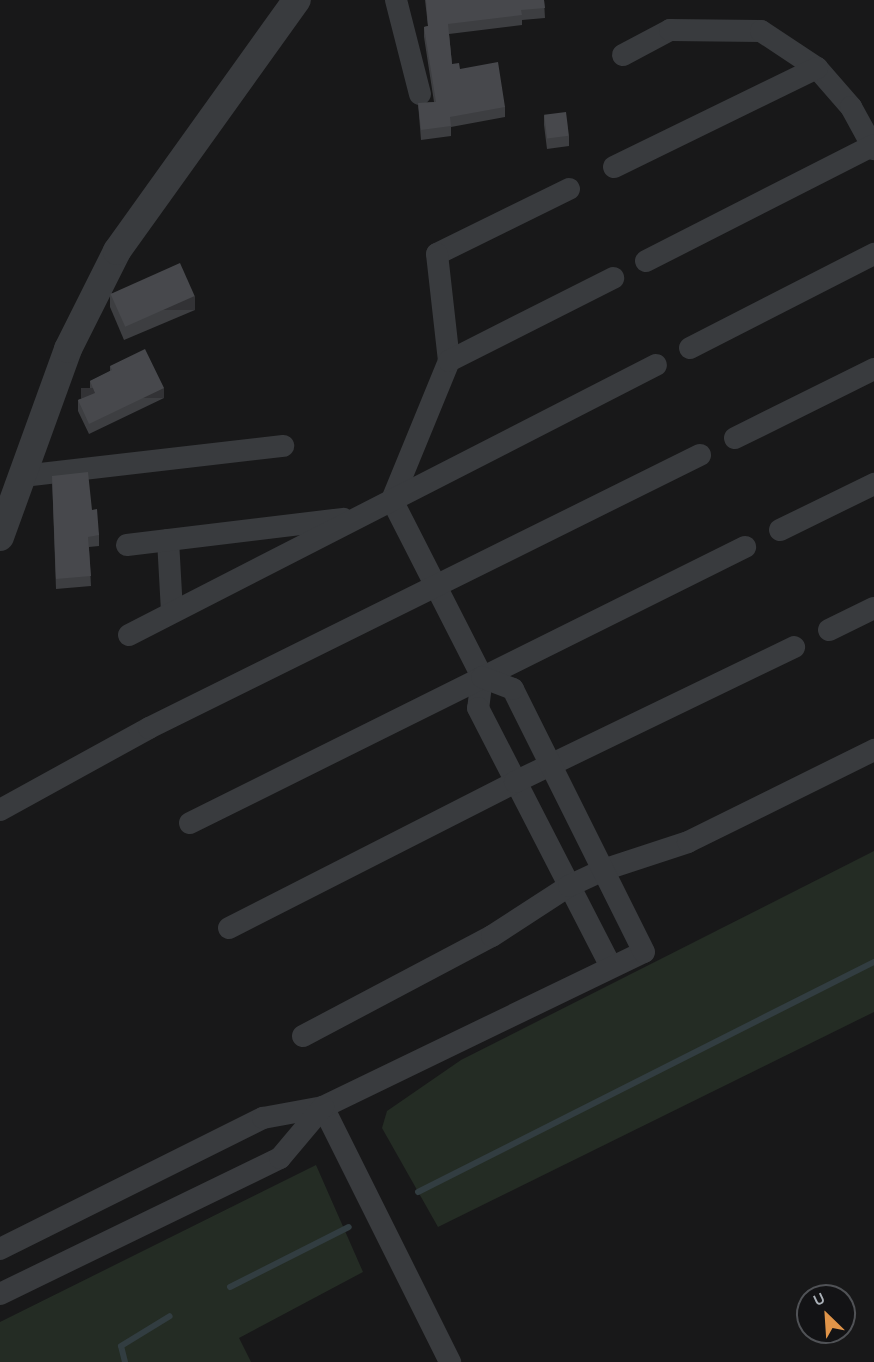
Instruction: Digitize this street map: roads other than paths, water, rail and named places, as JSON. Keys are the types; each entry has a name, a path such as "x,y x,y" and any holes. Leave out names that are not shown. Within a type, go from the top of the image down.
{"street":[{"path":"0,537 68,349 117,251 297,0"},
{"path":"396,0 420,94"},
{"path":"623,55 670,30 761,31 817,68 851,107 873,147 646,261"},
{"path":"614,167 817,68"},
{"path":"569,189 437,254 449,360 392,500 482,676 477,708 611,967"},
{"path":"690,348 874,254"},
{"path":"449,360 613,278"},
{"path":"129,635 656,365"},
{"path":"735,438 874,369"},
{"path":"23,476 283,446"},
{"path":"0,810 148,728 700,455"},
{"path":"780,530 874,484"},
{"path":"127,545 359,517"},
{"path":"168,540 172,612"},
{"path":"190,823 482,676 746,547"},
{"path":"829,630 874,608"},
{"path":"230,928 515,782 794,647"},
{"path":"0,1249 263,1118 323,1107 644,952 513,689 482,676"},
{"path":"303,1036 492,936 569,886 603,870 688,842 874,750"},
{"path":"0,1294 280,1158 323,1107"},
{"path":"323,1107 450,1362"}],"waterway":[{"path":"418,1192 874,962"},
{"path":"230,1287 349,1227"},
{"path":"125,1362 121,1346 170,1316"}]}
